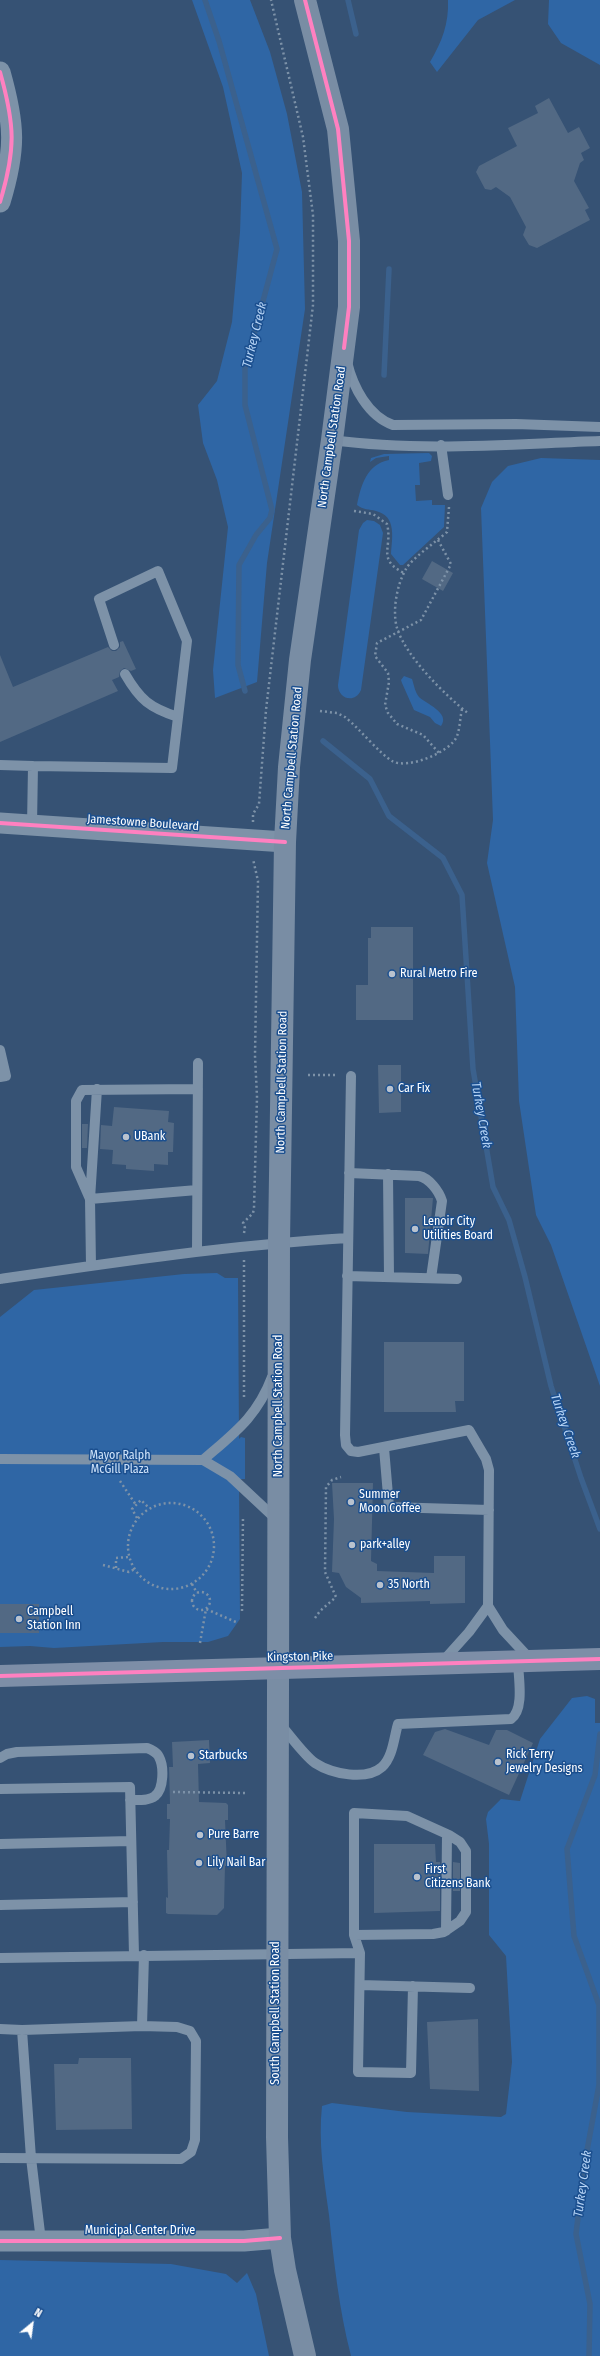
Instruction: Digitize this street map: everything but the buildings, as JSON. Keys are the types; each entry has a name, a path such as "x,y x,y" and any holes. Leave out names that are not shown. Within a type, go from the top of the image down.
{"main road":[{"name":"North Campbell Station Road","path":"279,1668 279,1242 285,842 289,768 300,660 332,440 349,307 349,241 338,129 305,0"},
{"name":"Kingston Pike","path":"0,1676 600,1658"},
{"name":"South Campbell Station Road","path":"279,1668 276,1956 277,2137 280,2238 285,2270 305,2356"}],"street":[{"path":"0,72 13,127 10,169 0,202"},
{"name":"Jamestowne Boulevard","path":"0,823 285,842"},
{"name":"Municipal Center Drive","path":"0,2241 244,2241 280,2238"}],"lane":[{"path":"344,348 353,382 361,396 384,422 393,425 516,424 600,427"},
{"path":"332,440 368,445 441,445 600,441"},
{"path":"441,445 448,495"},
{"path":"0,764 33,766 172,768 187,642 158,571 99,599 114,644"},
{"path":"125,674 137,696 158,711 178,717"},
{"path":"32,825 33,766"},
{"path":"0,1050 6,1076 0,1078"},
{"path":"197,1251 198,1063"},
{"path":"279,1722 316,1763 345,1774 370,1774 383,1766 390,1753 398,1724 511,1719 515,1716 518,1703 524,1661 488,1606 489,1470 486,1459 470,1430 358,1452 351,1451 346,1445 347,1276 351,1076"},
{"path":"91,1266 90,1199 97,1089"},
{"path":"90,1199 76,1167 76,1101 82,1090 198,1090"},
{"path":"349,1172 424,1177 440,1194 442,1201 431,1278"},
{"path":"388,1174 389,1277"},
{"path":"90,1199 197,1190"},
{"path":"0,1278 197,1251 279,1242 348,1238"},
{"path":"347,1276 457,1279"},
{"path":"202,1460 231,1437 256,1410 265,1396 280,1359"},
{"path":"384,1448 389,1507 489,1510"},
{"path":"0,1459 202,1460 230,1476 266,1507 279,1522"},
{"path":"442,1663 469,1632 488,1606"},
{"path":"0,1758 7,1754 18,1752 147,1748 155,1751 159,1757 161,1782 159,1792 155,1797 147,1800 130,1800"},
{"path":"0,1789 130,1787 134,1955"},
{"path":"354,1935 433,1934 446,1931 460,1921 466,1912 466,1851 460,1842 447,1834 407,1816 354,1813 354,1935 360,1953 358,2072 411,2073 413,1986"},
{"path":"446,1931 447,1834"},
{"path":"0,1844 131,1841"},
{"path":"0,1905 132,1902"},
{"path":"0,1951 0,1958 134,1955 276,1956 360,1953"},
{"path":"142,2026 144,1955"},
{"path":"360,1985 470,1988"},
{"path":"0,2029 22,2030 142,2026 183,2029 190,2031 196,2041 195,2140 191,2152 181,2160 0,2158"},
{"path":"22,2030 31,2158 41,2242"}],"path":[{"path":"448,495 447,532 406,568 404,573 396,603 397,628 415,659 447,697 469,714"},
{"path":"354,511 373,514 387,524 390,533 387,558 392,567 404,573"},
{"path":"438,540 451,564 421,620 400,633 377,644 375,656 388,673 389,682 385,705 388,713 397,724 423,735 439,753"},
{"path":"320,711 336,713 345,717 392,761 404,764 439,753 449,748 457,737 462,708"},
{"path":"308,1075 336,1075"},
{"path":"315,1618 320,1611 336,1597 325,1572 326,1487 332,1480 341,1477"},
{"path":"120,1481 136,1505"},
{"path":"138,1518 132,1509 141,1500 149,1508"},
{"path":"161,1503 175,1503 194,1510 208,1524 213,1537 214,1551 210,1564 202,1575 192,1584 180,1588 167,1589 154,1586 143,1579 135,1569 129,1557 129,1536 138,1518 149,1508 161,1503"},
{"path":"242,1610 243,1516"},
{"path":"116,1568 116,1558 129,1557"},
{"path":"103,1565 129,1572 135,1569"},
{"path":"192,1584 197,1593"},
{"path":"197,1593 193,1598 192,1604 199,1609 206,1609 238,1623"},
{"path":"197,1593 204,1593 209,1596 210,1602 206,1609 200,1643"},
{"path":"159,1792 245,1793"}],"green space":[{"path":"192,0 250,0 270,52 287,114 302,192 305,309 267,563 257,682 215,698 213,670 228,527 217,480 203,443 198,405 217,381 232,322 240,232 242,173 223,87"},
{"path":"448,0 515,0 478,20 437,72 430,62 444,32"},
{"path":"549,0 600,0 600,65 561,43 548,24"},
{"path":"429,453 432,456 431,461 419,463 420,485 415,485 416,501 432,500 432,505 445,505 444,527 403,565 400,565 391,554 392,528 387,518 383,514 376,511 359,507 357,505 359,497 366,476 375,466 381,462 389,460 389,456 376,458 370,462 371,458 384,454"},
{"path":"541,458 600,460 600,1386 551,1245 536,1215 519,1101 515,987 487,863 493,820 481,508 492,482 508,466"},
{"path":"367,520 374,521 380,525 383,533 361,690 355,697 347,698 341,694 338,685 359,530 363,523"},
{"path":"404,676 412,679 419,697 436,709 443,717 441,726 435,723 430,717 414,710 401,680"},
{"name":"Mayor Ralph McGill Plaza","path":"217,1273 225,1278 238,1278 239,1439 241,1437 245,1438 245,1479 239,1479 240,1619 228,1636 208,1642 163,1642 54,1648 30,1646 0,1647 0,1317 34,1290 184,1274"},
{"path":"587,1696 595,1699 595,1723 600,1723 600,2356 351,2356 337,2286 324,2174 321,2147 322,2106 332,2103 407,2112 501,2117 506,2114 512,2062 506,1956 489,1935 489,1844 486,1819 488,1812 501,1799 520,1801 540,1739 572,1698"},
{"path":"0,2260 171,2264 226,2274 237,2283 247,2273 256,2294 269,2356 0,2356"}],"waterway":[{"name":"Turkey Creek","path":"205,0 219,41 277,249 245,368 245,405 272,510 270,518 256,535 239,565 238,665 245,691"},
{"path":"348,0 356,34"},
{"path":"384,375 389,269"},
{"name":"Turkey Creek","path":"323,741 370,779 389,816 443,858 462,895 473,1069 493,1187 509,1220 525,1277 551,1386 581,1478 600,1529"},
{"name":"Turkey Creek","path":"589,2356 590,2304 576,2234 584,2167 599,2085 599,2005 574,1936 567,1849 595,1775 600,1734"}],"cycle path":[{"path":"305,0 338,129 349,241 349,307 344,348"},
{"path":"0,72 9,107 12,137 9,167 0,202"},
{"path":"0,823 285,842"},
{"path":"0,1676 600,1659"},
{"path":"0,2241 244,2241 280,2238"}],"place":[{"name":"Rural Metro Fire","path":"392,974"},
{"name":"Car Fix","path":"390,1089"},
{"name":"UBank","path":"126,1137"},
{"name":"Lenoir City Utilities Board","path":"415,1229"},
{"name":"Summer Moon Coffee","path":"351,1502"},
{"name":"park+alley","path":"352,1545"},
{"name":"35 North","path":"380,1585"},
{"name":"Campbell Station Inn","path":"19,1619"},
{"name":"Starbucks","path":"191,1756"},
{"name":"Rick Terry Jewelry Designs","path":"498,1762"},
{"name":"Pure Barre","path":"200,1835"},
{"name":"Lily Nail Bar","path":"199,1863"},
{"name":"First Citizens Bank","path":"417,1877"}]}
